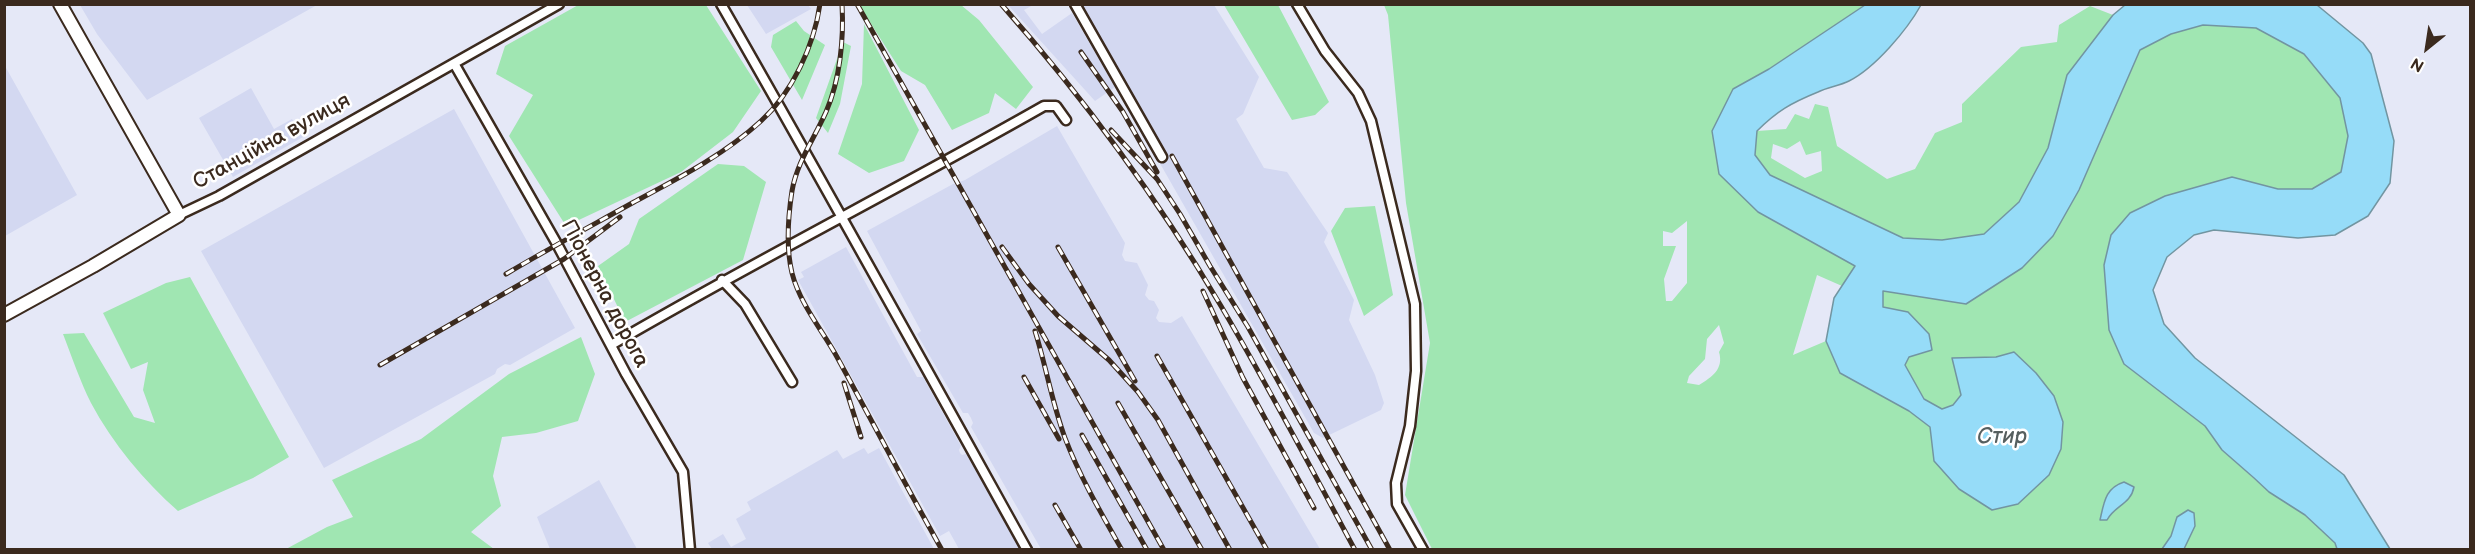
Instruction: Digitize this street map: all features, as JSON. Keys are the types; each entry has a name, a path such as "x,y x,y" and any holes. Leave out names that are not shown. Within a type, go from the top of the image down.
{"street":[{"path":"60,4 178,215"},
{"name":"Станційна вулиця","path":"4,315 178,215 219,196 559,4"},
{"path":"721,4 843,216 1027,549"},
{"path":"1075,4 1162,157"},
{"path":"1297,4 1324,51 1358,93 1371,122 1415,304 1416,371 1410,426 1396,483 1397,504 1423,549"},
{"name":"Піонерна дорога","path":"454,65 557,244 683,472 690,549"},
{"path":"611,345 722,280 946,162 1044,106 1056,106 1066,120"},
{"path":"722,280 745,304 792,382"}],"shaded area":[{"path":"80,5 317,5 147,100 97,34"},
{"path":"747,5 808,5 811,9 766,34"},
{"path":"1008,5 1033,5 1024,10 1042,34 1072,13 1115,87 1095,101"},
{"path":"1081,5 1214,5 1259,77 1243,114 1236,119 1264,168 1287,172 1328,233 1324,242 1354,300 1349,320 1375,375 1384,403 1381,410 1323,438 1314,433 1158,160 1165,155"},
{"path":"5,66 77,195 4,236"},
{"path":"251,88 274,129 292,119 303,137 233,177 199,118"},
{"path":"454,109 575,328 510,365 505,364 497,369 495,374 324,468 201,251"},
{"path":"1057,126 1125,243 1122,255 1125,261 1137,263 1148,285 1145,295 1149,300 1154,301 1159,310 1156,318 1159,322 1171,323 1182,316 1320,549 1041,549 971,427 973,423 971,418 968,413 963,413 917,334 921,331 867,231 953,184 965,180"},
{"path":"846,247 917,377 923,377 961,446 960,453 966,454 1021,549 959,549 949,531 940,536 798,280 804,277 801,272"},
{"path":"864,448 868,454 879,448 934,549 712,549 708,543 723,534 731,547 746,539 736,519 751,510 747,502 837,450 843,459"},
{"path":"599,480 637,549 550,549 537,517"}],"green space":[{"path":"580,4 706,5 761,91 733,132 681,172 566,226 509,136 533,95 496,74 505,46"},
{"path":"859,5 961,5 979,20 1033,87 1016,109 995,93 989,113 952,130 925,85 901,71"},
{"path":"1224,5 1278,5 1329,102 1315,115 1292,120"},
{"path":"1384,5 1865,5 1769,69 1733,89 1758,212 1856,266 1842,286 1817,275 1793,355 1826,341 1841,373 1909,411 1930,427 1934,461 2054,396 2036,373 2014,352 1996,357 1953,358 1961,395 1953,405 1942,409 1924,399 1905,365 1909,357 1908,312 1883,307 1883,291 1966,304 2022,268 2053,236 2079,190 2140,50 2171,34 2203,25 2256,28 2304,54 2340,98 2348,136 2341,172 2312,189 2278,189 2232,177 2111,235 2104,266 2106,288 2124,364 2205,426 2222,450 2269,492 2305,515 2335,543 2337,549 2184,549 2195,525 2177,517 2171,536 2162,549 1432,549 1405,495 1430,343 1406,203 1388,15","holes":["1687,221 1687,283 1672,301 1666,301 1664,279 1676,246 1663,246 1663,231 1672,233","1719,325 1724,343 1719,352 1720,363 1716,372 1699,385 1687,383 1689,376 1705,359 1707,339"]},
{"path":"2090,6 2113,15 2067,75 2048,148 2019,202 1984,234 1942,240 1903,238 1770,175 1755,155 1757,131 1786,129 1795,114 1809,119 1815,104 1828,107 1837,146 1887,179 1915,169 1935,133 1962,122 1962,104 2021,47 2057,42 2059,25","holes":["1800,141 1806,155 1821,151 1822,171 1805,178 1771,158 1773,144 1787,149"]},
{"path":"796,21 804,31 825,45 802,100 771,47 773,35"},
{"path":"864,24 919,130 904,161 869,173 838,154 862,84"},
{"path":"843,42 851,46 840,104 828,133 816,118"},
{"path":"718,164 744,166 766,182 743,260 625,322 598,266 629,244 639,219"},
{"path":"1375,206 1393,295 1364,316 1331,231 1345,208"},
{"path":"190,277 289,457 253,478 178,511 141,474 109,433 87,395 63,334 84,333 134,417 155,423 143,390 148,362 131,369 103,313 166,283"},
{"path":"581,337 595,374 578,421 536,433 502,437 493,476 501,506 471,532 494,549 286,549 327,527 353,517 332,480 421,439 509,374"}],"water":[{"name":"Стир","path":"1865,5 1921,5 1890,48 1859,75 1792,104 1764,124 1757,131 1755,155 1770,175 1903,238 1942,240 1984,234 2019,202 2048,148 2067,75 2113,15 2125,5 2317,5 2363,43 2371,54 2394,141 2390,183 2368,216 2335,235 2298,238 2214,230 2194,235 2167,257 2153,290 2164,324 2195,358 2344,475 2390,549 2337,549 2335,543 2305,515 2269,492 2222,450 2205,426 2124,364 2109,330 2104,265 2111,235 2130,213 2165,196 2232,177 2278,189 2312,189 2341,172 2348,136 2340,98 2304,54 2256,28 2203,25 2171,34 2140,50 2079,190 2053,236 2022,268 1966,304 1883,291 1883,307 1908,312 1929,334 1932,350 1909,357 1905,365 1924,399 1942,409 1953,405 1961,395 1952,358 1996,357 2014,352 2036,373 2054,396 2063,422 2061,449 2049,475 2018,504 1992,510 1959,489 1934,461 1930,427 1909,411 1840,373 1826,341 1834,298 1855,266 1758,212 1719,174 1712,131 1733,89 1769,69"},
{"path":"2124,482 2134,487 2130,497 2107,520 2100,520 2109,492"},
{"path":"2188,510 2194,513 2195,526 2184,549 2162,549 2171,536 2177,517"}],"railway":[{"path":"506,274 700,166 732,145 761,121 782,97 800,68 813,36 820,4"},
{"path":"842,4 842,45 835,87 826,112 794,180 789,211 790,263 806,306 837,357 942,550"},
{"path":"857,4 1164,550"},
{"path":"1001,4 1062,76 1146,188 1172,227 1238,336 1355,550"},
{"path":"1081,52 1123,112 1157,172"},
{"path":"1111,130 1157,179 1180,214 1248,327 1372,550"},
{"path":"1172,156 1390,550"},
{"path":"380,365 564,259 620,217"},
{"path":"1002,247 1029,284 1058,316 1109,360 1138,392 1158,420 1230,550"},
{"path":"1058,247 1135,381"},
{"path":"1203,291 1243,378 1314,508"},
{"path":"1035,331 1065,438 1084,481 1122,550"},
{"path":"1157,356 1267,550"},
{"path":"1024,377 1059,439"},
{"path":"844,383 861,437"},
{"path":"1118,403 1202,550"},
{"path":"1082,435 1147,550"},
{"path":"1055,505 1081,550"}]}
